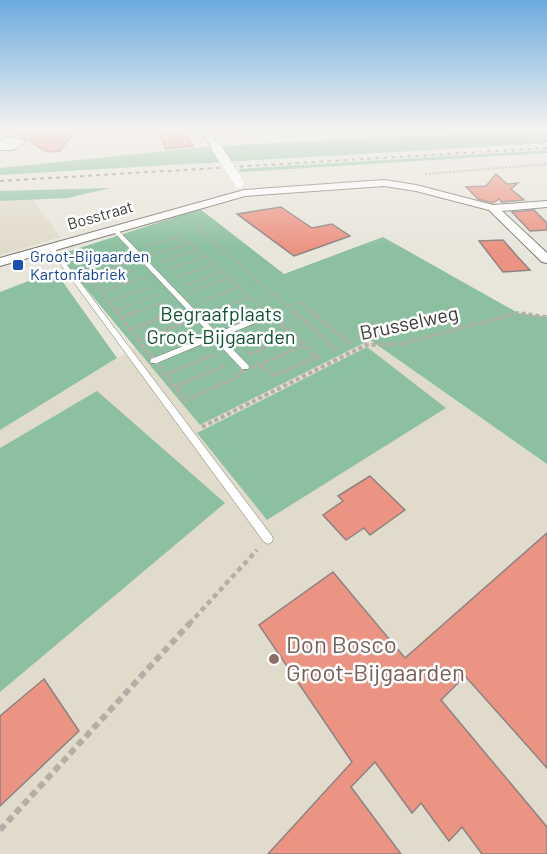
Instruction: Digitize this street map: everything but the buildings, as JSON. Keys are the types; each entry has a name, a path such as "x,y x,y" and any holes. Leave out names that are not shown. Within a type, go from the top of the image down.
{"street":[{"path":"230,170 241,188"},
{"name":"Bosstraat","path":"0,262 181,209 241,188 384,183 416,188 493,208"},
{"path":"493,208 547,204"},
{"path":"493,208 546,260"}],"lane":[{"path":"114,228 246,367"},
{"path":"50,246 267,539"},
{"path":"154,361 270,314"}],"path":[{"path":"423,175 481,170"},
{"path":"181,209 195,220 202,233 337,350"},
{"path":"270,314 300,302 351,344"},
{"name":"Brusselweg","path":"188,434 366,345 401,344 518,313 547,317"},
{"path":"256,366 304,345"},
{"path":"0,830 267,539"}],"shaded area":[{"path":"33,199 60,237 0,255 0,201"},
{"name":"Don Bosco Groot-Bijgaarden","path":"369,340 547,464 547,854 0,854 0,430 136,347 200,425"}],"green space":[{"path":"0,170 88,170 0,175"},
{"path":"239,170 275,170 240,172"},
{"path":"110,188 68,198 0,201 0,191"},
{"name":"Begraafplaats Groot-Bijgaarden","path":"200,209 284,274 383,237 518,313 547,317 547,464 370,340 200,425 58,255"},
{"path":"55,271 117,358 0,430 0,292"},
{"path":"367,347 446,408 267,520 197,433"},
{"path":"97,391 225,503 0,692 0,448"}],"railway":[{"path":"0,181 185,170"}],"place":[{"name":"Groot-Bijgaarden Kartonfabriek","path":"18,265"},
{"name":"Don Bosco Groot-Bijgaarden","path":"274,659"}]}
